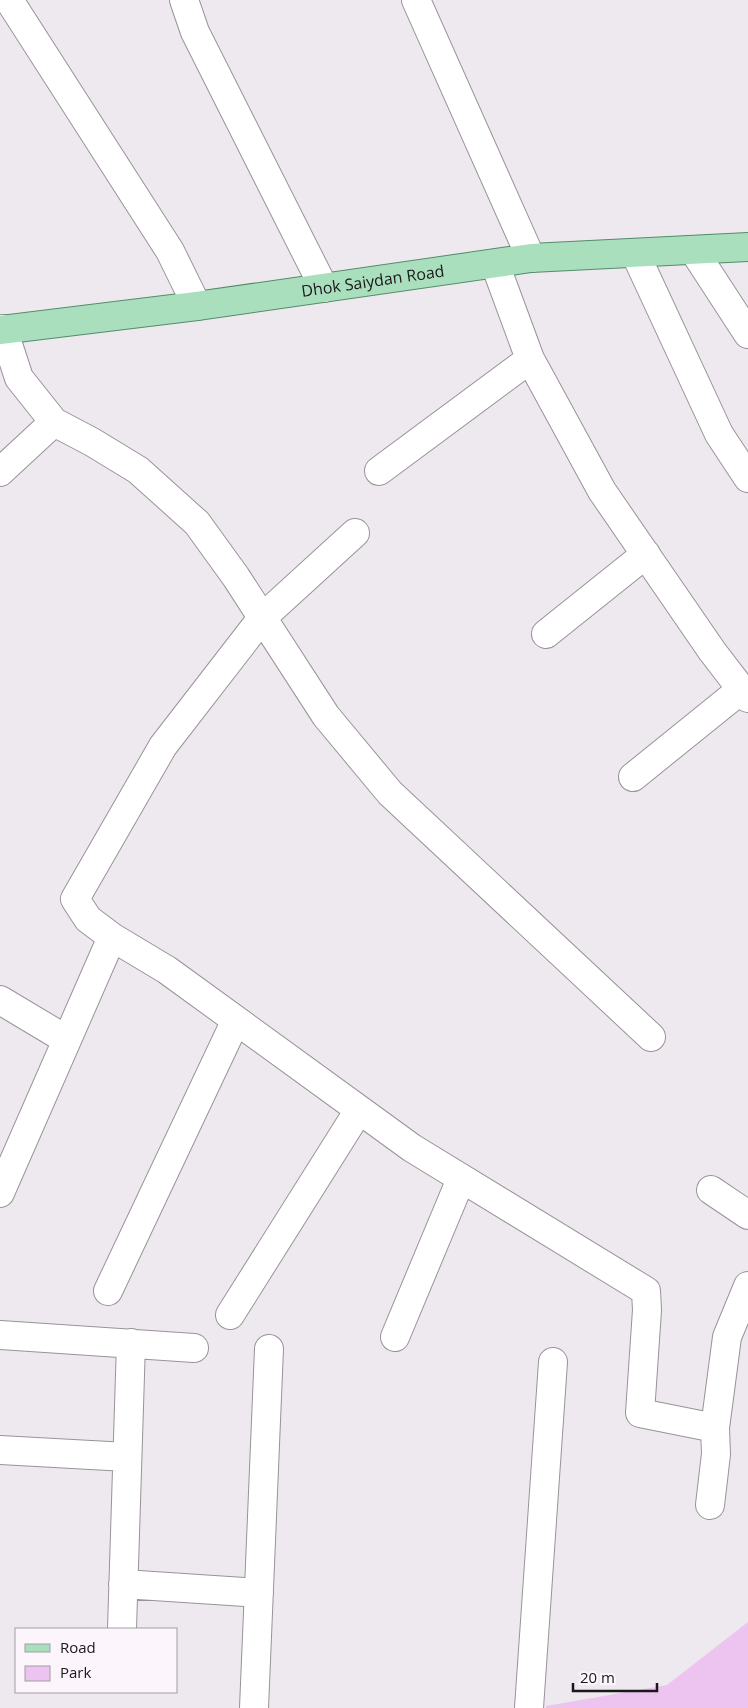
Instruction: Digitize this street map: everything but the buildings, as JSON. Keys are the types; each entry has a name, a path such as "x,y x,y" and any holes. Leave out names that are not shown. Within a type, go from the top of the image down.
{"main road":[{"name":"Dhok Saiydan Road","path":"2,330 197,306 531,258 748,247"}],"street":[{"path":"9,0 170,251 197,306"},
{"path":"184,0 195,32 324,288"},
{"path":"416,0 531,258"},
{"path":"694,251 748,334"},
{"path":"635,253 719,434 748,478"},
{"path":"495,264 530,359 602,491 712,651 745,693 633,777"},
{"path":"2,330 19,378 54,422 138,470 197,523 236,577 326,716 390,793 651,1037"},
{"path":"379,471 530,359"},
{"path":"0,472 54,422"},
{"path":"355,533 262,618 163,746 75,899 88,919 112,937 167,970 412,1148 646,1291 648,1310 640,1413 715,1428"},
{"path":"546,634 646,554"},
{"path":"0,1193 9,1148 67,1040 112,937"},
{"path":"0,1000 67,1040"},
{"path":"108,1292 236,1020"},
{"path":"230,1315 359,1110"},
{"path":"395,1337 461,1179"},
{"path":"711,1190 748,1215"},
{"path":"710,1505 716,1454 715,1428 727,1337 748,1286"},
{"path":"0,1335 194,1348"},
{"path":"122,1628 131,1343"},
{"path":"254,1708 269,1349"},
{"path":"529,1708 553,1362"},
{"path":"0,1450 128,1457"},
{"path":"123,1584 258,1593"}],"green space":[{"path":"748,1622 748,1708 546,1708 546,1706 667,1685"}]}
